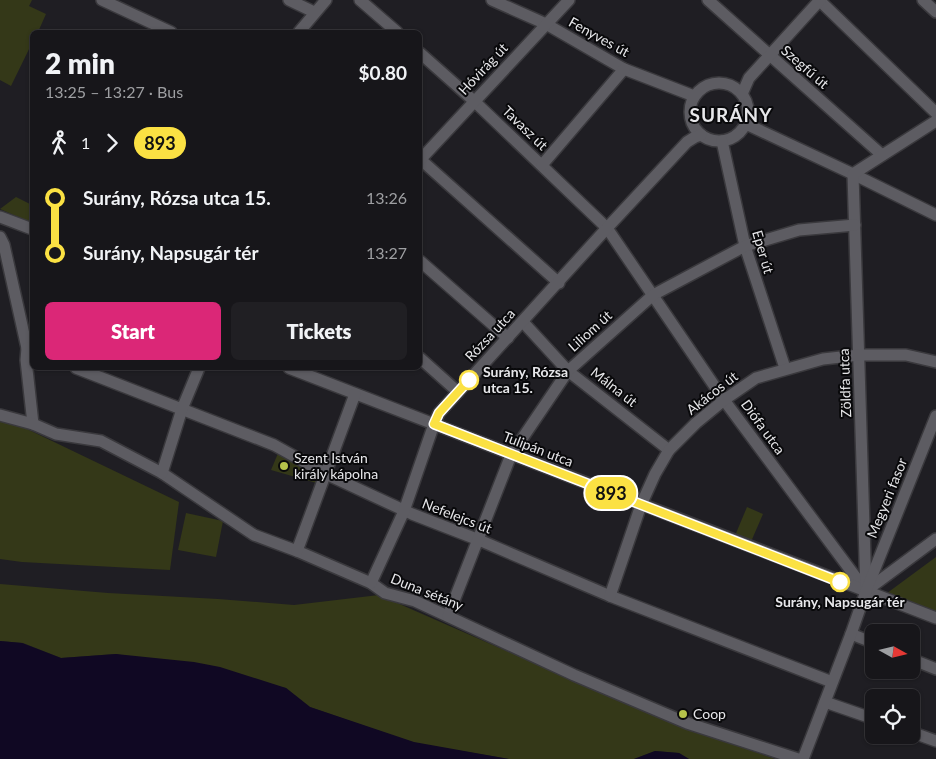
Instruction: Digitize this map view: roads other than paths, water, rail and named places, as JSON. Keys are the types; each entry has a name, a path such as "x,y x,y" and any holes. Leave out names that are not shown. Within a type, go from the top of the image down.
{"street":[{"path":"102,0 167,30"},
{"path":"289,0 314,12"},
{"path":"300,30 326,0"},
{"path":"360,0 395,30"},
{"name":"Fenyves út","path":"492,0 546,24 624,68 694,96"},
{"name":"Hóvirág út","path":"422,157 568,0"},
{"name":"Szegfű út","path":"708,0 882,155"},
{"path":"730,85 742,94 747,104 746,124 733,137 722,141 710,140 701,135 692,123 690,105 694,96 699,90 709,84 738,84 748,78 819,0 936,113"},
{"path":"923,0 936,12"},
{"name":"Tavasz út","path":"422,55 474,101 607,228"},
{"path":"542,166 624,68"},
{"path":"742,94 748,78"},
{"path":"853,174 936,121"},
{"path":"687,142 692,123"},
{"path":"746,124 936,215"},
{"path":"687,142 701,135"},
{"name":"Eper út","path":"722,141 744,246 785,368"},
{"name":"Rózsa utca","path":"371,583 404,511 439,413 687,142"},
{"path":"422,161 559,283"},
{"name":"Zöldfa utca","path":"853,174 866,591"},
{"path":"2,220 30,228"},
{"name":"Liliom út","path":"448,616 511,455 568,371 653,295 744,246 799,230 855,225"},
{"name":"Diófa utca","path":"607,228 724,400 866,591"},
{"path":"0,237 4,245 30,350 26,360 33,424"},
{"path":"422,263 508,338"},
{"name":"Málna út","path":"523,322 568,371 670,450"},
{"path":"25,336 30,329"},
{"name":"Akácos út","path":"610,596 641,505 655,474 670,450 696,423 724,400 756,378 785,368 823,359 859,355 906,355 936,362"},
{"path":"422,360 458,392"},
{"name":"Nefelejcs út","path":"81,370 274,445 326,474 404,511 479,540 610,596 832,682"},
{"path":"162,473 182,408 198,370"},
{"name":"Tulipán utca","path":"294,370 936,618"},
{"path":"297,551 355,394"},
{"name":"Duna sétány","path":"0,415 33,424 56,434 101,442 162,473 254,535 297,551 371,583 385,593 416,600 574,675 686,723 798,759"},
{"name":"Megyeri fasor","path":"803,759 866,591 936,416"},
{"path":"866,591 936,539"},
{"path":"851,634 865,639"},
{"path":"920,662 936,669"},
{"path":"825,702 865,716"},
{"path":"920,735 936,741"}],"place":[{"name":"Surány, Rózsa utca 15.","path":"469,380"},
{"name":"Szent István király kápolna","path":"284,466"},
{"name":"Surány, Napsugár tér","path":"840,582"},
{"name":"Coop","path":"683,714"}],"district":[{"name":"SURÁNY","path":"731,115"}]}
